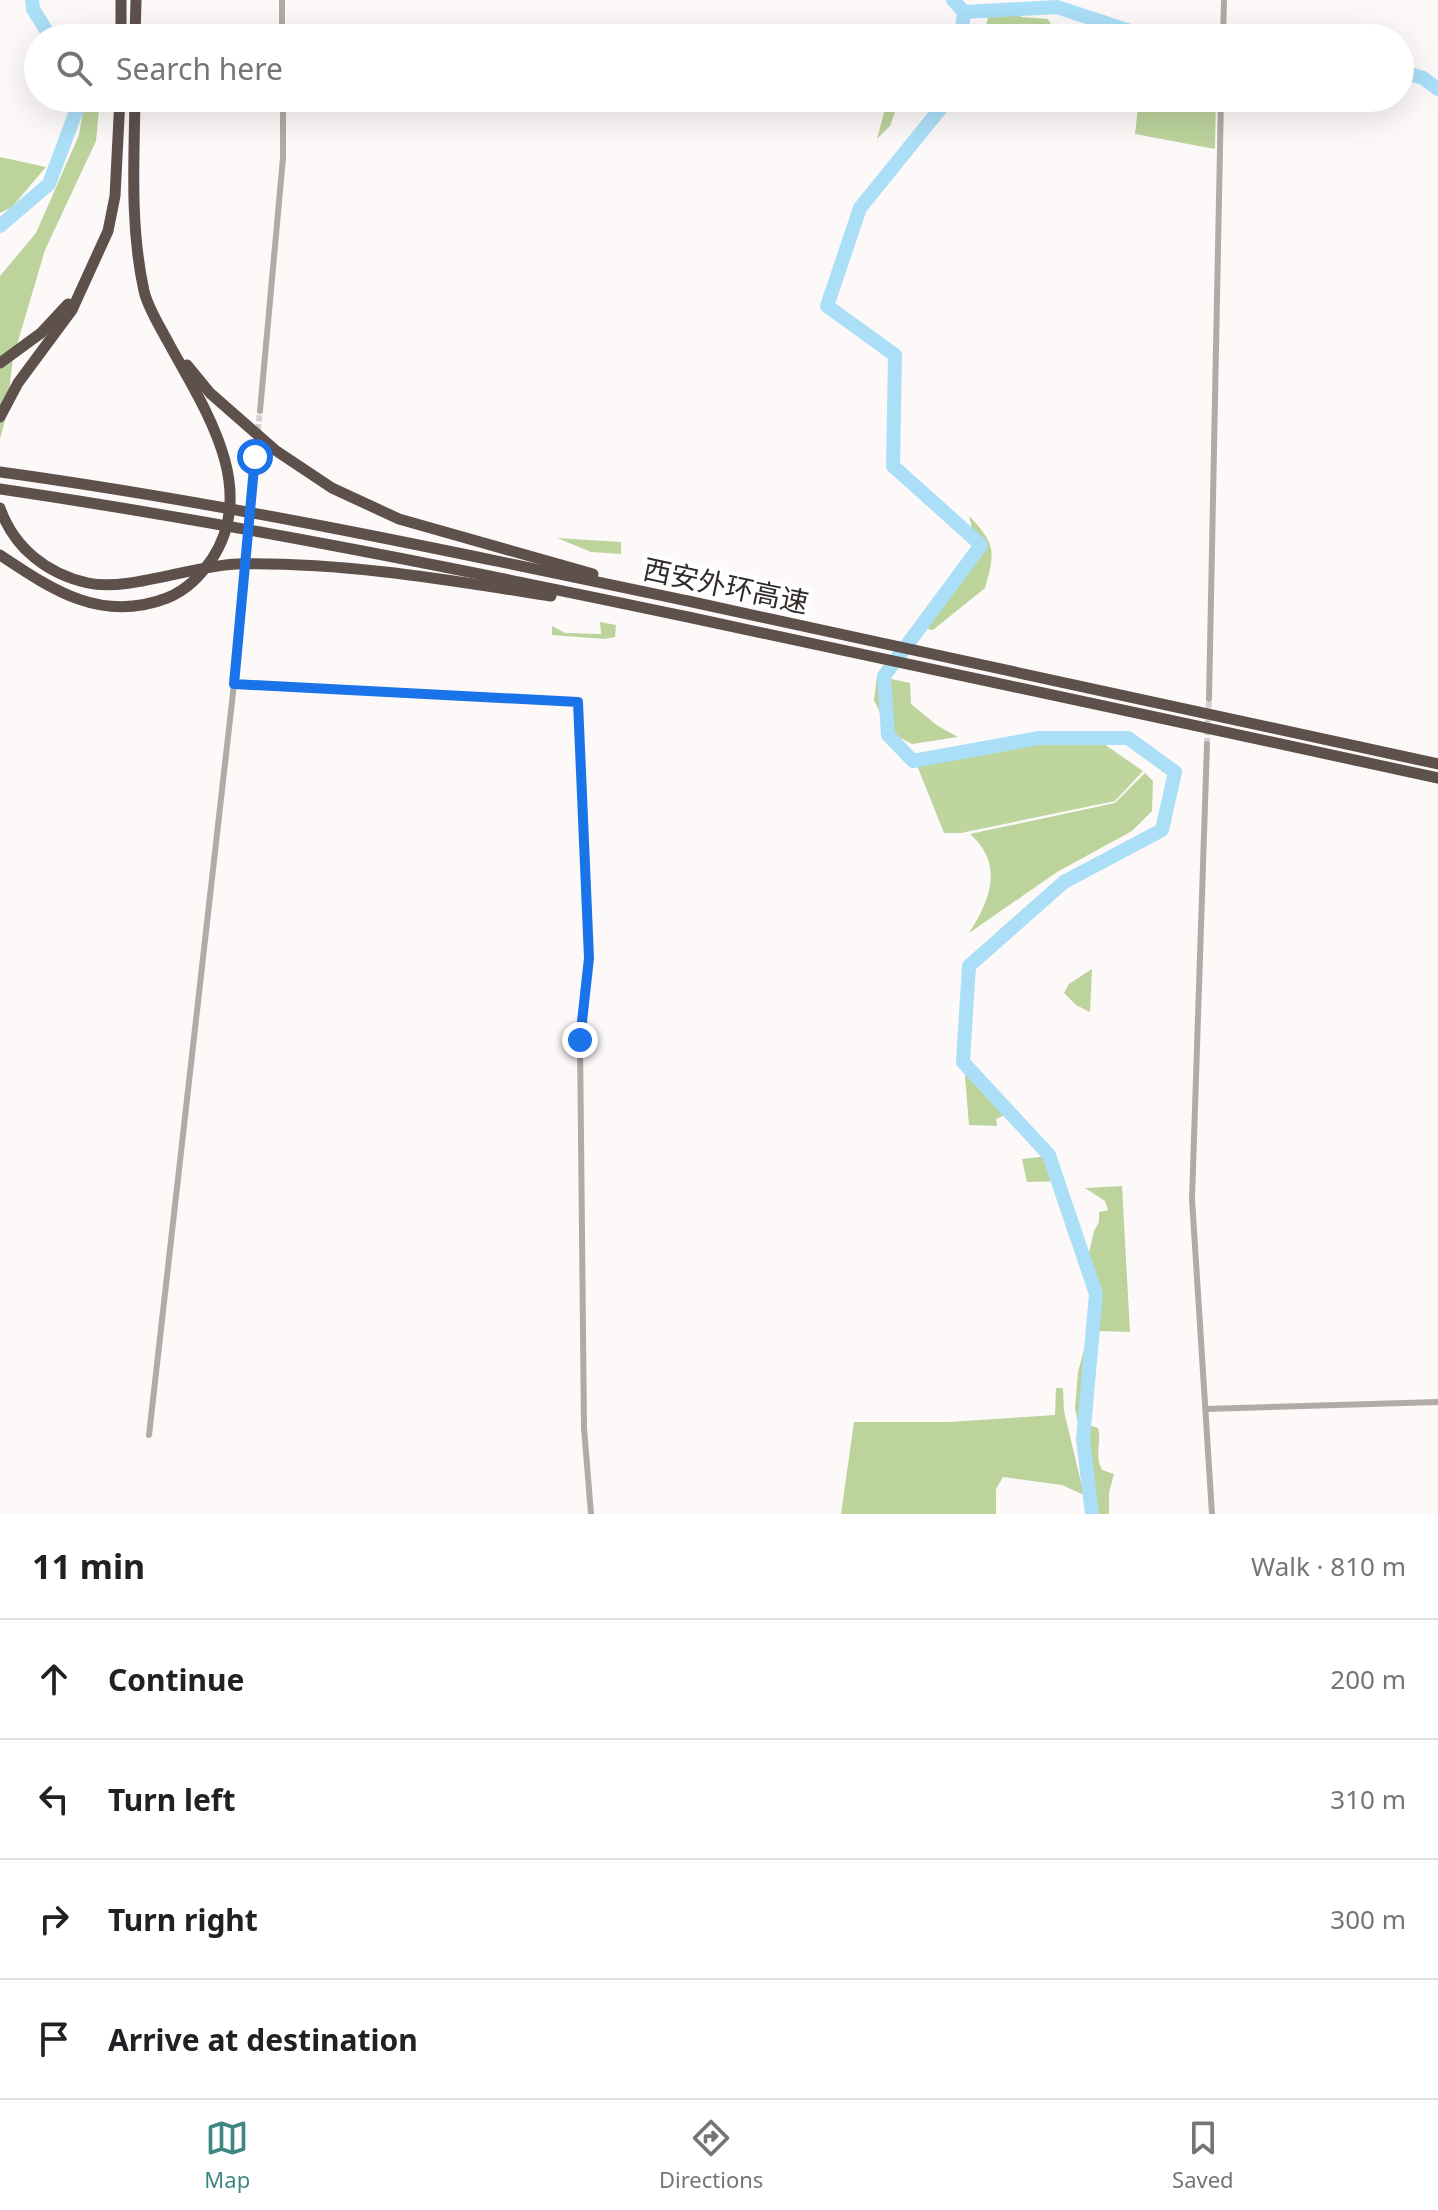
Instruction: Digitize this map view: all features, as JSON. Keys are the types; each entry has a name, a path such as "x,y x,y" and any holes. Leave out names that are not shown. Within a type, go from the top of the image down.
{"highway":[{"path":"121,0 121,24"},
{"path":"135,24 136,0"},
{"path":"0,417 18,383 72,310 108,231 115,196 119,112"},
{"path":"0,555 68,596 101,607 127,608 155,603 179,593 200,575 219,548 229,514 230,488 225,457 216,432 145,296 136,251 133,200 135,112"},
{"path":"0,363 41,333 65,308 96,259"},
{"path":"161,329 191,370 229,411 275,450 332,488 399,519 714,607"},
{"name":"西安外环高速","path":"0,472 141,491 276,516 935,654 1438,764"},
{"name":"西安外环高速","path":"0,489 273,533 932,668 1438,778"},
{"path":"0,508 16,542 36,560 57,572 90,584 121,584 225,564 283,563 376,571 706,621"}],"street":[{"path":"282,0 282,24"},
{"path":"1224,0 1224,24"},
{"path":"260,411 283,158 283,112"},
{"path":"1209,699 1221,112"},
{"path":"149,1435 234,684 255,457"},
{"path":"234,684 578,702 589,958 580,1055 584,1428 591,1514"},
{"path":"1207,744 1192,1199 1212,1514"},
{"path":"1206,1409 1438,1402"}],"green space":[{"path":"997,7 1022,17 1048,19 1051,24 987,24 989,11"},
{"path":"83,112 99,112 96,141 45,250 13,358 0,439 0,276 36,233 79,135"},
{"path":"884,112 895,112 890,126 877,139"},
{"path":"1137,112 1216,112 1215,149 1135,134"},
{"path":"0,157 46,167 12,207 0,213"},
{"path":"969,516 984,533 991,548 991,565 985,588 933,630 915,627 963,580 973,553"},
{"path":"557,538 621,542 621,554 591,552"},
{"path":"600,622 616,625 615,637 552,635 552,626 565,633 601,634"},
{"path":"877,676 910,683 911,704 938,726 958,737 912,744 889,732 874,700"},
{"path":"1079,734 1104,744 1143,771 1115,801 961,833 944,833 914,758 967,756"},
{"path":"1145,773 1153,781 1152,811 1132,831 1057,872 969,933 988,895 990,882 987,857 970,834 1115,803"},
{"path":"1092,969 1090,1012 1076,1005 1064,993 1069,984"},
{"path":"964,1064 1007,1114 996,1119 997,1126 969,1125"},
{"path":"1047,1156 1062,1181 1027,1182 1022,1159"},
{"path":"1122,1186 1130,1332 1098,1331 1084,1400 1086,1424 1098,1428 1098,1454 1102,1470 1114,1474 1109,1493 1109,1514 1095,1514 1075,1408 1078,1372 1097,1301 1089,1253 1099,1212 1108,1210 1105,1201 1085,1188"},
{"path":"1056,1388 1063,1388 1064,1411 1084,1495 1062,1485 1003,1477 996,1489 996,1514 841,1514 854,1422 948,1422 1055,1415"}],"waterway":[{"path":"32,0 33,9 42,24"},
{"path":"953,0 964,12 1057,7 1109,24"},
{"path":"963,24 964,12"},
{"path":"1414,75 1438,89"},
{"path":"0,226 49,184 76,112"},
{"path":"938,112 860,208 827,306 895,355 893,466 981,545 884,676 888,735 913,761 1039,738 1128,738 1175,772 1162,830 1064,882 969,966 963,1062 1049,1155 1096,1294 1083,1439 1092,1514"}],"tunnel":[{"path":"255,457 260,411"},
{"path":"1207,744 1209,699"}],"route":[{"path":"255,457 234,684 578,702 589,958 580,1040"}]}
